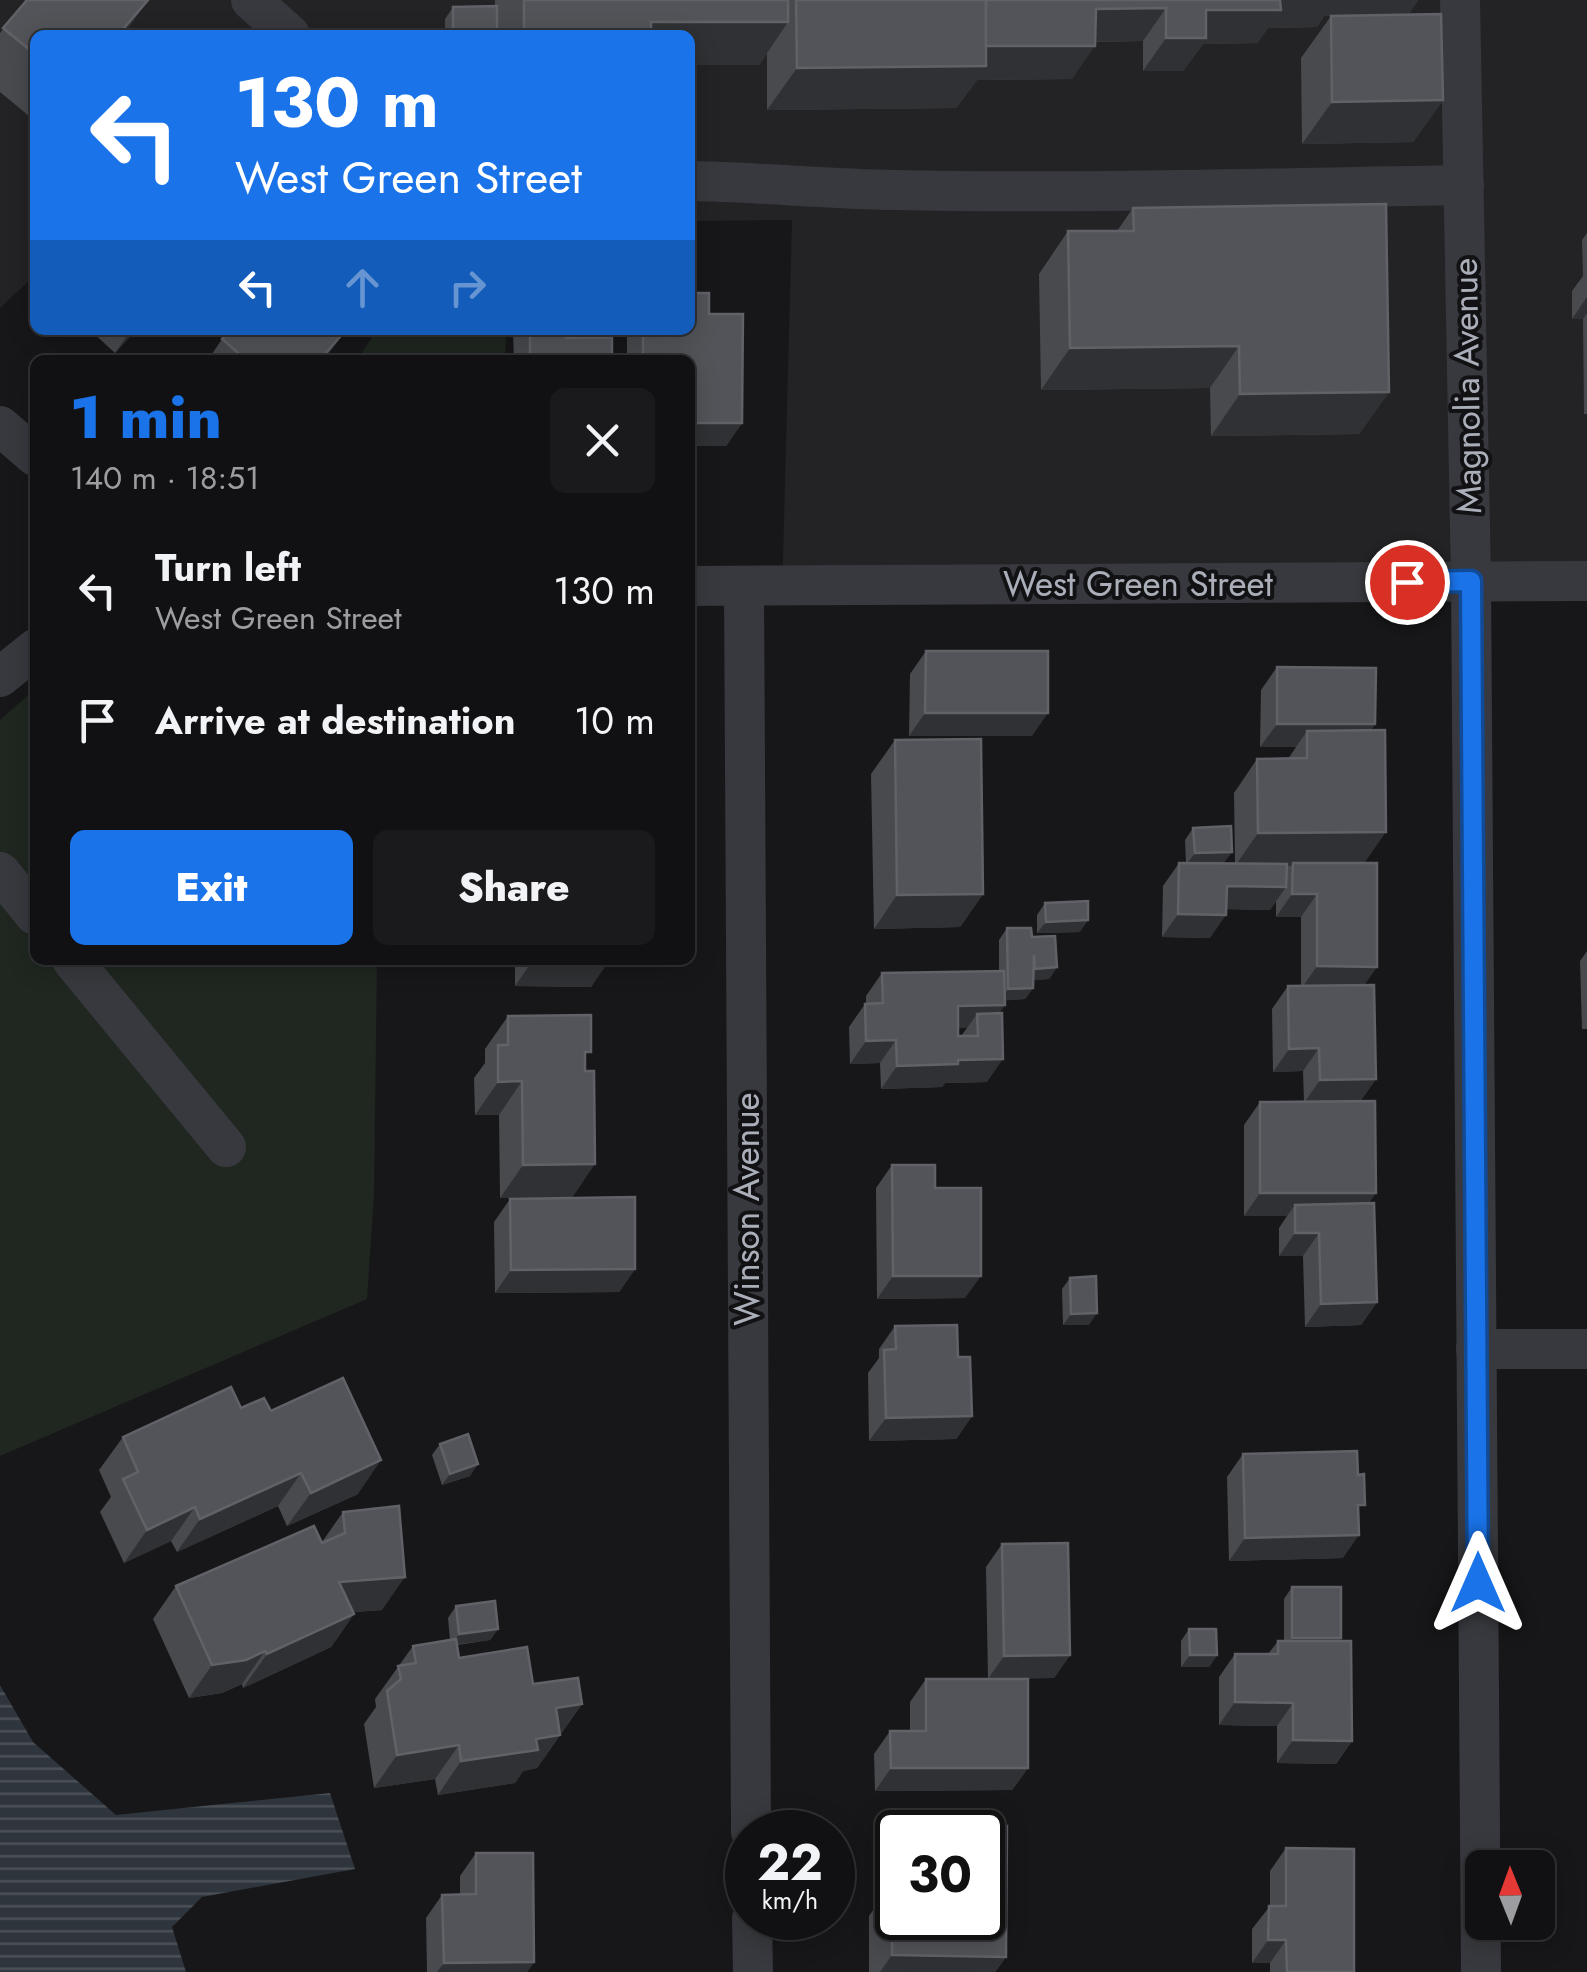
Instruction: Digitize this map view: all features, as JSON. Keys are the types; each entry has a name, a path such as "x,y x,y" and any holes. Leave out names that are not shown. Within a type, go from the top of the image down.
{"street":[{"path":"251,0 284,30"},
{"name":"Magnolia Avenue","path":"1460,0 1471,581 1481,1972"},
{"path":"695,181 891,190 1116,192 1464,184"},
{"path":"0,426 30,452"},
{"name":"West Green Street","path":"695,586 1587,581"},
{"name":"Winson Avenue","path":"744,586 751,1810"},
{"path":"0,677 30,653"},
{"path":"0,872 30,909"},
{"path":"76,965 226,1147"},
{"path":"1476,1350 1587,1349"},
{"path":"752,1940 753,1972"}],"shaded area":[{"path":"0,0 1587,0 1587,598 782,596 792,220 695,221 695,30 30,30 30,280 0,308"},
{"path":"374,335 506,335 505,355 360,355"},
{"path":"30,693 30,965 377,965 374,1194 367,1299 0,1456 0,720"},
{"path":"0,1685 33,1742 116,1815 330,1793 355,1869 202,1897 172,1927 186,1972 0,1972"}],"building":[{"path":"27,0 148,0 122,30 30,30 30,50 3,28"},
{"path":"524,0 788,0 788,22 651,22 651,30 524,30"},
{"path":"796,0 986,0 986,66 797,68"},
{"path":"986,0 1280,0 1281,10 1206,10 1206,38 1166,38 1166,8 1096,9 1095,46 986,46"},
{"path":"497,6 497,30 453,30 453,7"},
{"path":"1441,14 1443,100 1332,102 1331,16"},
{"path":"1386,204 1389,392 1240,394 1239,346 1070,348 1068,231 1134,231 1133,208"},
{"path":"695,293 709,293 709,314 743,314 742,423 696,423 695,355 643,355 643,335 695,335"},
{"path":"226,335 341,335 324,355 240,355 222,339"},
{"path":"530,335 612,337 612,355 530,355"},
{"path":"926,651 1048,651 1048,713 925,713"},
{"path":"1277,667 1376,668 1375,724 1277,724"},
{"path":"1385,730 1386,832 1258,833 1257,759 1307,758 1307,731"},
{"path":"981,739 983,894 897,895 895,740"},
{"path":"1231,826 1232,852 1195,853 1193,828"},
{"path":"1179,863 1287,864 1286,887 1227,886 1226,915 1178,914"},
{"path":"1293,863 1377,863 1377,967 1317,966 1317,894 1292,894"},
{"path":"1088,901 1088,920 1046,922 1045,903"},
{"path":"1007,928 1031,928 1032,937 1055,936 1057,967 1035,969 1034,955 1033,988 1008,989"},
{"path":"1004,971 1005,1005 958,1006 958,1036 978,1036 977,1014 1002,1013 1003,1059 897,1066 896,1040 866,1041 865,1004 883,1003 882,973"},
{"path":"1374,985 1376,1079 1320,1080 1319,1048 1289,1049 1288,986"},
{"path":"591,1015 591,1052 585,1052 585,1071 594,1071 595,1164 523,1165 522,1081 498,1082 498,1045 508,1045 508,1016"},
{"path":"1375,1101 1376,1193 1260,1193 1260,1102"},
{"path":"892,1165 935,1165 935,1188 981,1188 981,1276 893,1276"},
{"path":"635,1197 635,1269 511,1270 510,1199"},
{"path":"1374,1203 1377,1302 1321,1304 1319,1233 1295,1233 1295,1205"},
{"path":"1096,1276 1097,1313 1071,1314 1070,1278"},
{"path":"957,1325 958,1357 970,1357 972,1416 886,1418 884,1350 896,1349 895,1326"},
{"path":"343,1378 381,1460 311,1493 301,1473 200,1519 195,1507 147,1530 123,1479 138,1472 123,1437 231,1387 241,1408 264,1398 271,1411"},
{"path":"468,1434 478,1464 450,1474 440,1444"},
{"path":"1357,1451 1358,1475 1364,1474 1365,1505 1358,1505 1359,1535 1245,1538 1243,1454"},
{"path":"399,1506 405,1577 339,1582 354,1614 267,1654 265,1651 246,1660 212,1665 176,1586 314,1526 322,1543 345,1533 343,1512"},
{"path":"1068,1543 1070,1655 1004,1656 1002,1544"},
{"path":"1292,1587 1341,1587 1341,1638 1292,1638"},
{"path":"495,1601 498,1629 459,1634 456,1606"},
{"path":"1189,1629 1216,1629 1217,1655 1190,1655"},
{"path":"456,1639 459,1658 527,1647 533,1684 578,1678 582,1704 556,1708 560,1735 536,1739 538,1750 461,1761 459,1745 397,1755 387,1691 401,1679 398,1666 416,1663 413,1646"},
{"path":"1278,1641 1351,1641 1352,1741 1293,1740 1293,1703 1235,1702 1235,1654 1278,1654"},
{"path":"926,1679 1028,1679 1028,1768 891,1768 890,1731 926,1731"},
{"path":"1007,1826 1006,1957 892,1955 892,1940 1005,1940"},
{"path":"1286,1848 1354,1849 1354,1972 1287,1972 1286,1940 1268,1940 1269,1906 1286,1906"},
{"path":"476,1853 533,1853 534,1962 444,1963 442,1895 476,1894"}],"route":[{"path":"1407,582 1471,581 1478,1583"}]}
